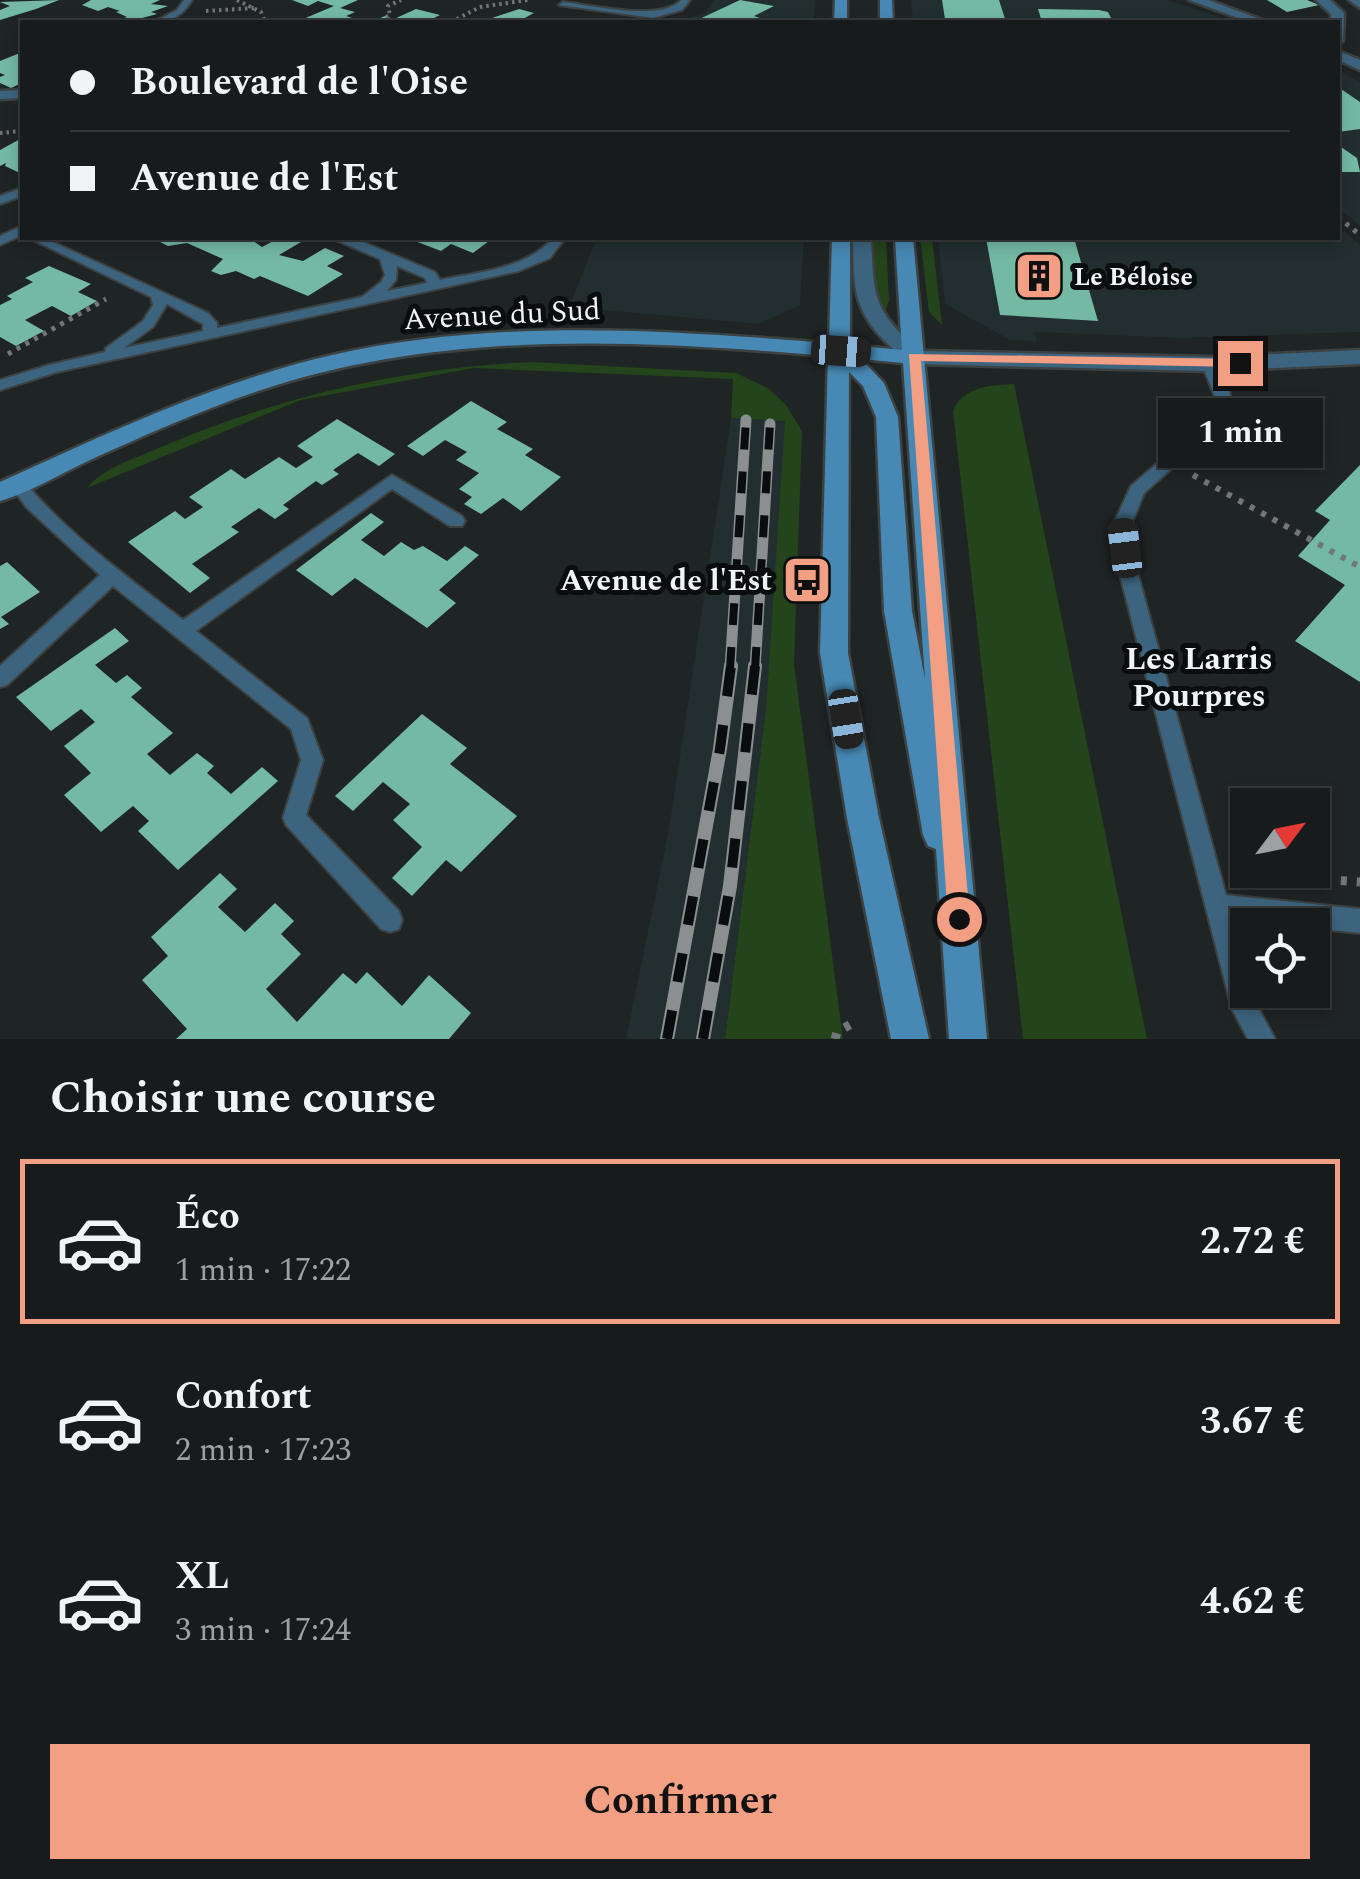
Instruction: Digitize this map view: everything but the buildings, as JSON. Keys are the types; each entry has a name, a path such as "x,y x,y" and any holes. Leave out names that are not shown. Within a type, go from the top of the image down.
{"main road":[{"path":"841,240 834,653 862,818 910,1039"},
{"path":"904,240 968,1039"},
{"name":"Avenue du Sud","path":"6,486 238,389 334,362 409,347 467,340 597,336 914,357"},
{"path":"841,351 873,383 887,417 898,610 962,957"}],"street":[{"path":"1195,0 1256,20"},
{"path":"1322,0 1337,13 1337,20"},
{"path":"862,240 864,298 870,314 914,357 1209,364 1360,357"}],"lane":[{"path":"162,20 180,12 188,0"},
{"path":"563,5 654,15 678,8 686,0"},
{"path":"39,240 206,318 210,334"},
{"path":"348,240 432,276 436,286"},
{"path":"0,385 96,359 436,286 532,261 545,255 556,240"},
{"path":"339,307 374,296 384,287 392,270 385,256"},
{"path":"96,359 148,324 160,304 157,295"},
{"path":"1209,364 1226,402 1226,414 1138,490 1122,524 1128,571 1245,1009 1247,1039"},
{"path":"183,630 392,481 456,521"},
{"path":"6,486 34,504 112,575 300,724 312,760 294,818 390,920"},
{"path":"0,678 112,575"},
{"path":"1218,906 1360,920"},
{"path":"1245,1009 1262,1039"}],"path":[{"path":"237,0 255,8 264,20"},
{"path":"386,17 390,14 388,6 401,0"},
{"path":"454,20 466,12 528,0"},
{"path":"180,12 255,8"},
{"path":"1340,220 1360,236"},
{"path":"0,358 134,284"},
{"path":"1170,462 1360,567"},
{"path":"1209,870 1360,882"},
{"path":"834,1039 837,1032 853,1023"}],"shaded area":[{"path":"714,0 815,0 814,20 676,20 705,13"},
{"path":"911,0 1167,0 1228,20 913,20"},
{"path":"1340,71 1360,82 1360,226 1340,210"},
{"path":"1340,229 1360,245 1360,332 1182,338 1035,332 1037,341 1010,340 945,304 938,240 1340,240"},
{"path":"596,240 804,240 800,305 759,324 569,307"},
{"path":"731,418 786,421 766,709 725,1039 626,1039 669,829"}],"green space":[{"path":"872,240 886,240 889,301 884,315 875,300"},
{"path":"920,240 932,240 942,325 929,312"},
{"path":"532,362 736,373 769,389 786,405 802,431 794,664 843,1039 725,1039 766,709 785,421 731,418 733,379 474,368 301,400 87,488 102,474 132,459 297,399 389,378 484,365"},
{"path":"1014,384 1147,1039 1023,1039 953,411 971,392"}],"railway":[{"path":"730,669 746,420"},
{"path":"755,669 770,424"},
{"path":"667,1039 720,749 731,666"},
{"path":"703,1039 730,886 755,666"}],"place":[{"name":"Le Béloise","path":"1039,276"},
{"name":"Avenue de l'Est","path":"807,580"}],"district":[{"name":"Les Larris Pourpres","path":"1199,676"}],"route":[{"path":"959,919 914,357 1240,363"}]}
